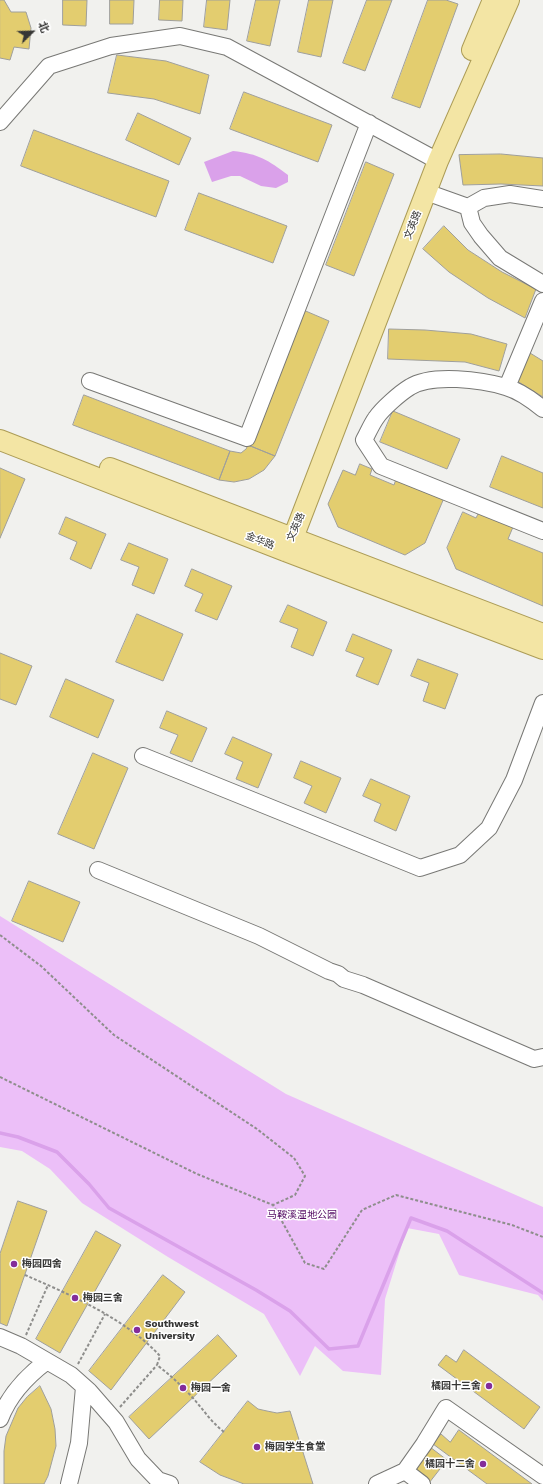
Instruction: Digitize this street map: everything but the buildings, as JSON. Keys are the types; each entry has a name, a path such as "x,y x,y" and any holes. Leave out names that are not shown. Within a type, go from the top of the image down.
{"main road":[{"name":"文英路","path":"288,542 493,0"},
{"name":"文英路","path":"288,542 426,192 433,158 508,0"},
{"name":"金华路","path":"0,425 288,542 543,649"},
{"name":"金华路","path":"0,440 543,634"}],"street":[{"path":"0,122 49,66 111,46 180,36 227,47 433,158"},
{"path":"90,380 247,438 369,123"},
{"path":"426,192 468,207 484,198 510,194 543,199"},
{"path":"468,207 472,223 500,258 543,284"},
{"path":"507,387 543,301"},
{"path":"543,409 526,396 507,387 470,381 437,379 410,386 376,417 364,440 381,466 543,532"},
{"path":"143,756 420,868 460,855 489,828 514,780 543,702"},
{"path":"98,870 259,936 338,974 344,979 363,985 534,1059 543,1057"},
{"path":"0,1337 21,1346 71,1375 111,1417 138,1459 158,1480 170,1484"},
{"path":"0,1419 15,1392 30,1374 47,1361"},
{"path":"69,1484 79,1443 84,1387"},
{"path":"377,1484 404,1471 424,1444 446,1408 543,1476"},
{"path":"404,1471 422,1484"}],"path":[{"path":"0,935 41,966 114,1035 257,1129 294,1158 305,1176 295,1195 273,1205"},
{"path":"0,1077 197,1174 273,1205 305,1263 324,1269 362,1210 396,1195 512,1225 543,1237"},
{"path":"25,1275 105,1314 148,1342 160,1356 157,1365 111,1417"},
{"path":"21,1346 48,1285"},
{"path":"71,1375 105,1314"},
{"path":"157,1365 172,1377 193,1398 212,1422 224,1432"}],"green space":[{"name":"马鞍溪湿地公园","path":"0,916 286,1094 543,1207 543,1301 538,1295 459,1275 439,1234 407,1228 385,1299 381,1375 343,1371 315,1346 300,1376 264,1314 168,1257 82,1203 50,1169 22,1151 0,1147"}],"shaded area":[{"path":"233,151 263,158 288,175 288,182 276,188 261,186 240,176 231,176 212,182 204,162"}],"waterway":[{"path":"0,1133 18,1137 57,1152 89,1184 109,1208 256,1290 290,1311 329,1349 358,1346 411,1218 447,1231 543,1293"}],"place":[{"name":"梅园四舍","path":"14,1264"},
{"name":"梅园三舍","path":"75,1298"},
{"name":"Southwest University","path":"137,1330"},
{"name":"橘园十三舍","path":"489,1386"},
{"name":"梅园一舍","path":"183,1388"},
{"name":"梅园学生食堂","path":"257,1447"},
{"name":"橘园十二舍","path":"483,1464"}]}
